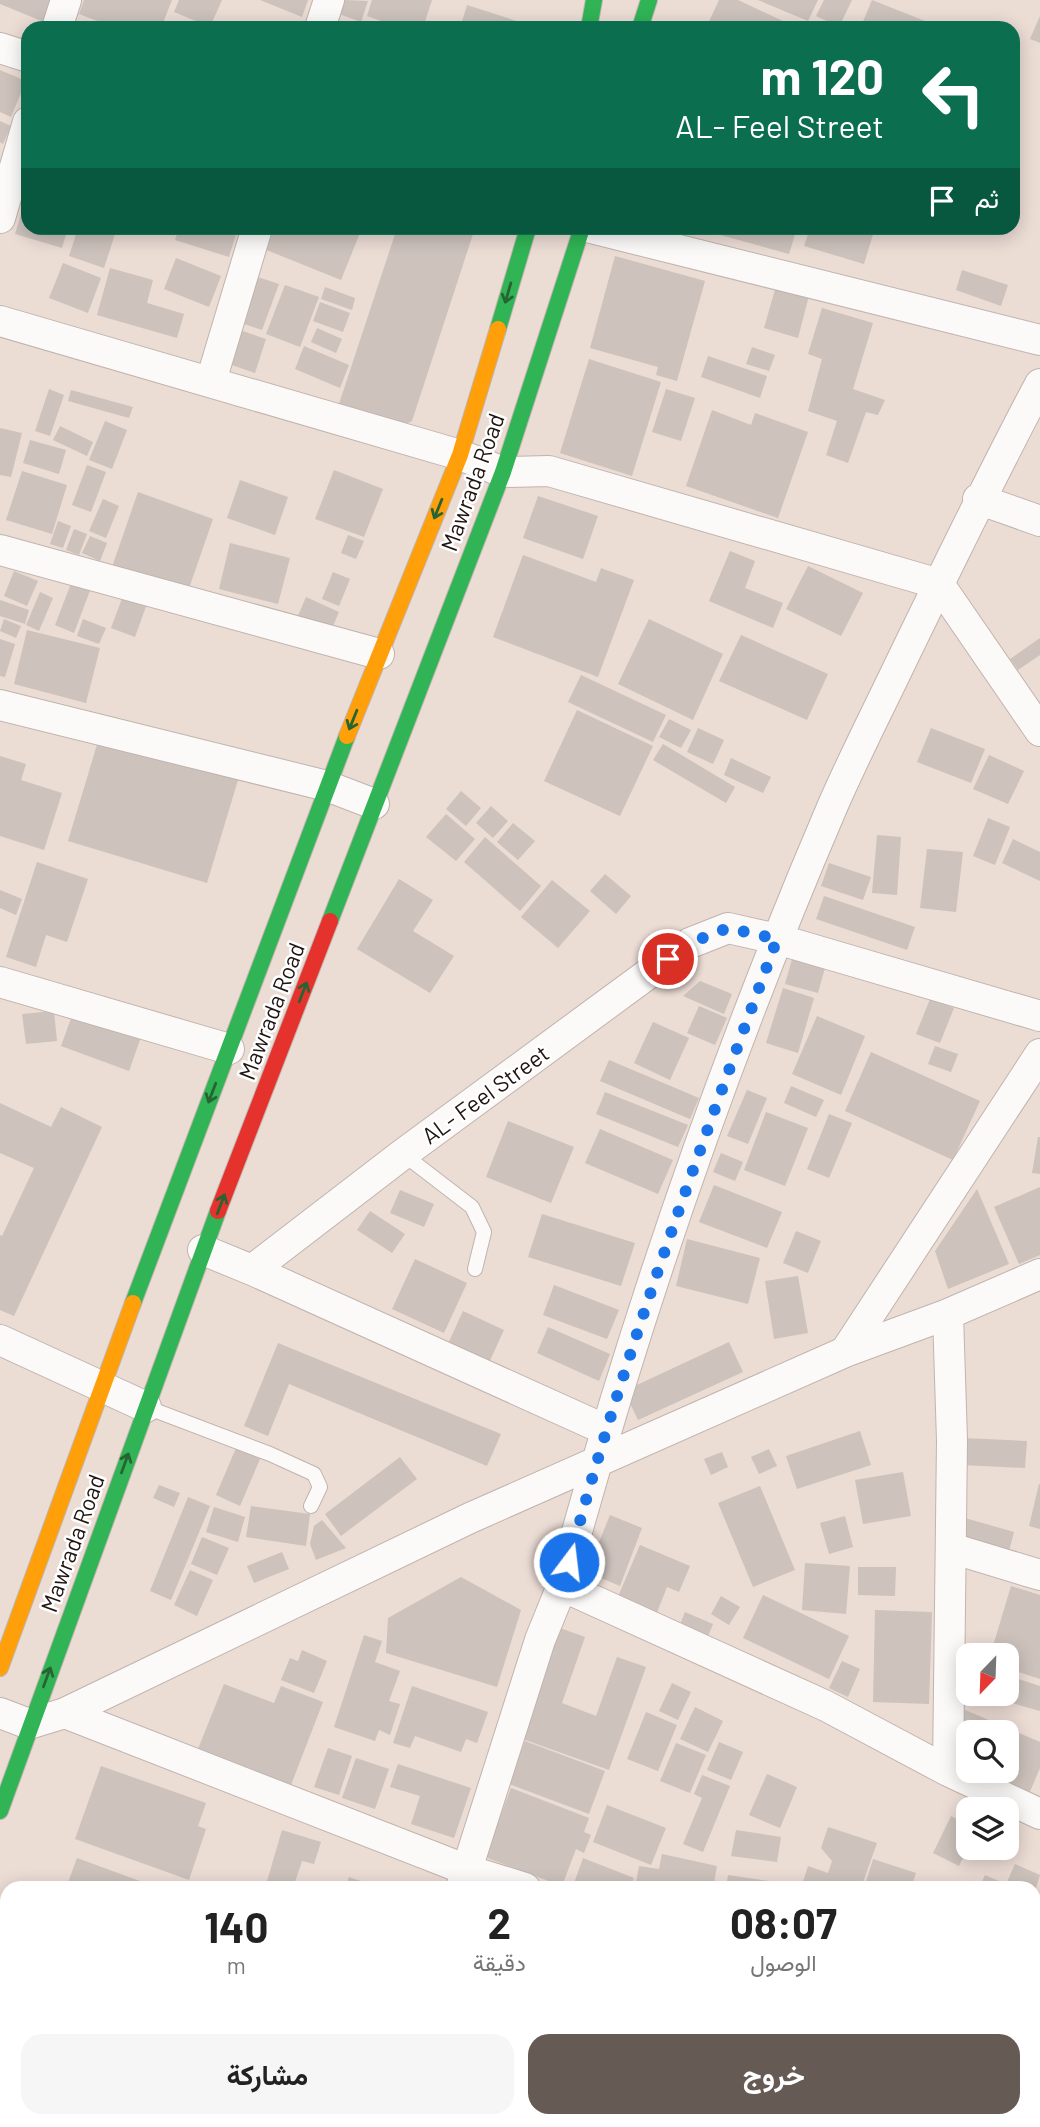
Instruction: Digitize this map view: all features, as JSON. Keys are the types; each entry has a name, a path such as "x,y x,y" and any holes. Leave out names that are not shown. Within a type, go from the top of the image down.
{"main road":[{"path":"590,21 594,0"},
{"path":"642,21 649,0"},
{"name":"Mawrada Road","path":"0,1668 104,1389 158,1234 327,786 460,455 526,235"},
{"name":"Mawrada Road","path":"0,1811 202,1250 503,472 580,235"}],"street":[{"path":"59,21 66,0"},
{"path":"322,21 329,0"},
{"path":"0,48 21,55"},
{"path":"0,218 21,146"},
{"path":"211,380 255,235"},
{"path":"619,235 1040,340"},
{"path":"0,321 211,380 460,455 503,472 549,471 939,584 1040,731"},
{"path":"65,1713 464,1879 540,1640 562,1586 595,1464 700,1147 777,939 835,801 978,499 1040,384"},
{"path":"978,499 1040,521"},
{"path":"0,550 379,654"},
{"path":"0,705 327,786 374,804"},
{"name":"AL- Feel Street","path":"252,1270 403,1154 690,943 728,928 777,939 1040,1016"},
{"path":"0,982 229,1049"},
{"path":"845,1352 1040,1054"},
{"path":"202,1250 606,1430"},
{"path":"0,1713 30,1724 65,1713 470,1518 845,1352 948,1314 1040,1274"},
{"path":"948,1314 952,1441 948,1771"},
{"path":"0,1340 146,1407"},
{"path":"951,1548 1040,1575"},
{"path":"562,1586 826,1706 948,1771 1040,1814"}],"lane":[{"path":"403,1154 472,1207 484,1232 475,1269"},
{"path":"146,1407 270,1454 314,1474 320,1487 311,1506"}],"building":[{"path":"0,0 53,0 44,21 0,4"},
{"path":"84,0 172,0 164,21 98,21 79,14"},
{"path":"179,0 222,0 213,21 196,21 174,12"},
{"path":"260,0 308,0 302,17"},
{"path":"344,0 368,1 361,21 339,14"},
{"path":"372,0 432,0 425,21 381,21 367,16"},
{"path":"719,0 738,0 783,21 709,21"},
{"path":"758,0 818,0 808,21"},
{"path":"824,0 852,0 842,21 826,21 816,16"},
{"path":"872,0 925,21 863,21"},
{"path":"467,5 517,21 462,21"},
{"path":"1040,16 1040,43 1030,39"},
{"path":"0,70 21,79 21,93 11,117 0,112"},
{"path":"0,121 11,126 3,144 0,142"},
{"path":"21,214 21,235 66,235 62,248 15,234"},
{"path":"76,235 115,235 104,268 69,256"},
{"path":"177,235 236,235 229,257 175,240"},
{"path":"270,235 359,235 341,280 264,249"},
{"path":"395,235 473,235 412,421 400,427 338,407"},
{"path":"720,235 795,235 789,254"},
{"path":"808,235 873,235 864,264 804,246"},
{"path":"615,256 705,281 677,381 656,375 658,367 590,348"},
{"path":"176,258 221,276 209,307 164,289"},
{"path":"63,263 101,278 88,313 49,298"},
{"path":"110,268 153,280 147,303 184,314 177,338 97,315"},
{"path":"962,270 1008,285 1001,306 956,290"},
{"path":"252,275 279,284 262,330 235,321"},
{"path":"778,279 811,288 798,338 764,328"},
{"path":"285,285 319,297 300,347 266,334"},
{"path":"325,287 355,298 352,310 321,299"},
{"path":"320,302 350,313 343,332 313,321"},
{"path":"822,308 873,323 853,389 885,400 878,415 866,412 848,463 826,455 837,421 808,411 822,359 808,354"},
{"path":"234,328 266,339 255,373 223,362"},
{"path":"317,328 342,339 336,353 311,342"},
{"path":"304,346 349,365 340,388 295,369"},
{"path":"752,347 775,355 769,371 746,364"},
{"path":"708,356 767,376 760,398 701,377"},
{"path":"589,359 661,382 632,476 560,453"},
{"path":"49,389 64,395 50,436 35,431"},
{"path":"666,389 695,398 681,441 652,432"},
{"path":"71,390 133,407 129,418 68,401"},
{"path":"712,410 751,425 755,413 808,432 778,518 686,486"},
{"path":"105,421 127,430 112,469 89,460"},
{"path":"60,426 93,442 87,456 53,440"},
{"path":"0,428 22,433 11,477 0,475"},
{"path":"30,440 66,450 59,474 23,463"},
{"path":"87,465 106,472 91,512 72,505"},
{"path":"334,470 383,489 364,537 315,519"},
{"path":"22,471 67,485 52,534 6,520"},
{"path":"240,480 288,497 275,535 227,518"},
{"path":"138,492 213,519 187,594 112,567"},
{"path":"538,496 598,516 583,559 523,538"},
{"path":"103,499 119,506 106,538 89,531"},
{"path":"58,521 71,526 63,548 50,544"},
{"path":"74,529 87,534 79,555 66,550"},
{"path":"348,535 364,541 356,559 341,553"},
{"path":"90,536 107,543 100,561 82,553"},
{"path":"230,543 290,558 278,604 219,589"},
{"path":"730,551 755,561 745,588 783,603 773,628 709,601"},
{"path":"523,555 596,582 601,568 634,580 598,677 493,637"},
{"path":"808,566 863,593 841,636 786,609"},
{"path":"14,571 38,581 27,606 4,596"},
{"path":"333,572 350,579 339,606 322,599"},
{"path":"72,581 91,588 74,633 55,625"},
{"path":"40,592 53,598 39,631 26,625"},
{"path":"124,593 148,601 135,637 111,628"},
{"path":"306,597 339,612 330,633 297,618"},
{"path":"0,600 29,610 25,624 0,616"},
{"path":"4,619 21,626 16,638 0,631"},
{"path":"83,619 106,628 99,644 77,636"},
{"path":"649,619 723,654 693,720 618,684"},
{"path":"27,630 100,648 86,703 14,684"},
{"path":"741,635 828,674 807,720 719,681"},
{"path":"1040,638 1040,655 1018,670 1010,659"},
{"path":"0,639 15,644 5,677 0,676"},
{"path":"581,675 666,715 653,742 568,702"},
{"path":"577,710 653,746 620,816 544,781"},
{"path":"669,719 691,730 681,748 659,737"},
{"path":"698,728 724,740 713,764 687,752"},
{"path":"931,728 985,749 971,783 917,762"},
{"path":"99,738 238,780 207,883 68,841"},
{"path":"663,744 735,787 726,803 653,760"},
{"path":"989,755 1024,771 1008,804 973,789"},
{"path":"0,756 26,764 21,780 62,793 44,850 0,836"},
{"path":"731,758 771,777 763,793 724,775"},
{"path":"461,791 481,808 466,826 446,809"},
{"path":"491,806 508,821 493,838 476,823"},
{"path":"446,814 475,839 456,861 426,837"},
{"path":"988,818 1010,827 995,865 973,856"},
{"path":"513,823 535,841 518,860 497,842"},
{"path":"877,835 901,837 897,895 872,893"},
{"path":"485,837 541,886 520,911 464,862"},
{"path":"1013,839 1040,852 1040,881 1002,863"},
{"path":"927,849 963,852 956,912 920,908"},
{"path":"37,862 88,879 67,942 46,935 36,967 6,957"},
{"path":"829,863 871,877 863,900 821,886"},
{"path":"605,874 631,896 616,914 590,891"},
{"path":"399,879 433,900 413,931 454,956 430,993 357,949"},
{"path":"552,880 590,911 558,948 521,917"},
{"path":"0,890 22,899 16,915 0,908"},
{"path":"824,896 915,927 907,950 816,919"},
{"path":"792,959 825,968 818,993 785,984"},
{"path":"700,981 732,994 724,1014 683,996"},
{"path":"783,988 814,998 798,1053 766,1043"},
{"path":"930,999 954,1008 940,1043 916,1034"},
{"path":"699,1006 727,1018 715,1045 687,1033"},
{"path":"54,1011 57,1041 26,1044 22,1014"},
{"path":"73,1013 141,1037 129,1071 61,1046"},
{"path":"817,1016 865,1036 841,1095 792,1074"},
{"path":"653,1022 689,1038 670,1080 634,1063"},
{"path":"935,1046 958,1054 951,1072 928,1064"},
{"path":"871,1052 980,1101 953,1160 845,1111"},
{"path":"609,1060 699,1098 690,1119 600,1081"},
{"path":"791,1086 824,1100 816,1117 784,1103"},
{"path":"747,1090 767,1098 748,1144 727,1136"},
{"path":"605,1092 688,1125 678,1147 596,1114"},
{"path":"0,1103 51,1127 61,1107 102,1127 14,1316 0,1310 0,1235 2,1236 34,1168 0,1153"},
{"path":"766,1112 808,1128 785,1186 744,1170"},
{"path":"829,1114 852,1123 829,1178 807,1169"},
{"path":"508,1121 574,1147 551,1203 486,1177"},
{"path":"600,1129 673,1160 658,1194 585,1163"},
{"path":"1040,1137 1040,1174 1032,1173"},
{"path":"721,1153 743,1162 735,1181 713,1172"},
{"path":"714,1185 782,1212 767,1248 699,1222"},
{"path":"1040,1187 1040,1255 1019,1264 994,1207"},
{"path":"977,1189 1009,1264 948,1289 935,1251"},
{"path":"400,1190 434,1204 424,1227 390,1213"},
{"path":"370,1211 405,1234 392,1253 357,1230"},
{"path":"542,1214 635,1243 621,1286 528,1257"},
{"path":"796,1231 821,1241 808,1273 783,1263"},
{"path":"687,1239 760,1258 748,1304 676,1286"},
{"path":"415,1259 467,1283 444,1333 392,1309"},
{"path":"798,1276 808,1333 774,1339 765,1281"},
{"path":"554,1285 619,1310 607,1339 543,1315"},
{"path":"463,1311 504,1330 487,1367 446,1348"},
{"path":"548,1327 610,1354 599,1381 537,1353"},
{"path":"729,1342 743,1372 638,1420 624,1391"},
{"path":"278,1343 501,1434 487,1466 289,1384 268,1436 244,1426"},
{"path":"860,1431 871,1465 797,1489 786,1456"},
{"path":"963,1438 1027,1441 1025,1468 962,1465"},
{"path":"236,1448 260,1459 240,1506 216,1495"},
{"path":"769,1449 777,1466 759,1474 751,1457"},
{"path":"722,1452 728,1467 711,1475 704,1459"},
{"path":"400,1457 417,1479 341,1536 325,1514"},
{"path":"903,1472 911,1516 863,1524 855,1480"},
{"path":"1040,1484 1040,1529 1029,1526"},
{"path":"159,1485 180,1493 174,1507 153,1498"},
{"path":"760,1486 795,1570 753,1587 718,1503"},
{"path":"188,1497 210,1506 171,1600 150,1591"},
{"path":"251,1506 310,1514 306,1546 246,1537"},
{"path":"214,1507 245,1517 238,1542 206,1532"},
{"path":"610,1515 642,1528 620,1586 587,1572"},
{"path":"845,1516 853,1547 829,1554 820,1523"},
{"path":"965,1518 1014,1532 1009,1551 959,1537"},
{"path":"322,1520 346,1548 316,1560 310,1544 314,1526"},
{"path":"202,1537 229,1548 217,1575 191,1564"},
{"path":"640,1545 690,1566 679,1592 667,1587 656,1615 617,1599"},
{"path":"282,1552 289,1569 254,1583 247,1566"},
{"path":"805,1563 850,1566 846,1614 802,1610"},
{"path":"858,1567 896,1567 895,1596 858,1595"},
{"path":"190,1570 213,1580 197,1616 174,1605"},
{"path":"461,1577 521,1610 497,1687 386,1653 388,1618"},
{"path":"1011,1586 1040,1595 1040,1679 1019,1672 1019,1643 994,1643"},
{"path":"763,1595 849,1636 829,1679 743,1638"},
{"path":"721,1596 740,1607 729,1625 711,1614"},
{"path":"875,1610 932,1612 929,1704 873,1702"},
{"path":"685,1612 713,1624 705,1644 677,1632"},
{"path":"557,1627 585,1637 562,1703 596,1716 617,1657 646,1667 609,1770 517,1737"},
{"path":"364,1635 382,1641 375,1662 400,1671 389,1701 400,1704 390,1735 379,1730 375,1741 334,1727"},
{"path":"302,1650 327,1661 314,1693 281,1680 290,1658 298,1661"},
{"path":"842,1661 860,1669 848,1697 829,1688"},
{"path":"1019,1679 1040,1686 1040,1711 1019,1705"},
{"path":"672,1683 691,1692 678,1720 659,1711"},
{"path":"224,1684 274,1703 281,1686 323,1702 291,1785 198,1749"},
{"path":"412,1686 488,1712 477,1743 466,1739 461,1752 415,1736 410,1748 393,1743"},
{"path":"695,1707 723,1721 708,1752 680,1739"},
{"path":"963,1709 989,1720 959,1720"},
{"path":"646,1712 677,1725 658,1771 627,1759"},
{"path":"1019,1733 1040,1742 1040,1768 1029,1794 1003,1783 1019,1783"},
{"path":"525,1741 605,1771 589,1814 509,1784"},
{"path":"719,1742 743,1752 731,1780 707,1770"},
{"path":"676,1743 706,1755 690,1793 660,1781"},
{"path":"328,1748 352,1756 339,1795 314,1787"},
{"path":"356,1758 389,1769 375,1809 342,1798"},
{"path":"398,1764 471,1788 454,1838 411,1824 420,1796 390,1787"},
{"path":"101,1766 206,1803 198,1826 206,1829 189,1880 75,1839"},
{"path":"767,1774 797,1787 780,1828 749,1815"},
{"path":"702,1775 730,1786 703,1852 683,1844 702,1798 694,1794"},
{"path":"511,1788 589,1818 584,1832 591,1835 584,1853 576,1849 564,1881 549,1881 485,1857"},
{"path":"607,1805 666,1828 651,1865 593,1842"},
{"path":"951,1816 956,1819 956,1860 962,1860 959,1866 933,1853"},
{"path":"828,1827 877,1843 863,1881 803,1881 808,1866 828,1873 832,1861 821,1848"},
{"path":"282,1830 321,1842 314,1864 302,1861 295,1881 267,1881"},
{"path":"736,1830 781,1837 777,1862 731,1856"},
{"path":"662,1854 717,1866 714,1881 636,1881 639,1866 659,1869"},
{"path":"77,1858 140,1881 69,1881"},
{"path":"583,1858 634,1878 633,1881 575,1881"},
{"path":"873,1859 916,1873 913,1881 866,1881"},
{"path":"1015,1864 1040,1875 1038,1881 1007,1881"},
{"path":"728,1875 769,1881 727,1881"},
{"path":"985,1875 999,1881 982,1881"}],"traffic: fast":[{"path":"590,21 594,0"},
{"path":"642,21 649,0"},
{"path":"498,329 526,235"},
{"path":"330,921 503,472 580,235"},
{"path":"133,1303 347,736"},
{"path":"0,1811 218,1211"}],"traffic: slow":[{"path":"347,736 460,455 498,329"},
{"path":"0,1668 133,1303"}],"traffic: jam":[{"path":"218,1211 330,921"}],"route":[{"path":"569,1562 595,1464 674,1224 777,939 728,928 690,943 668,959"}]}
